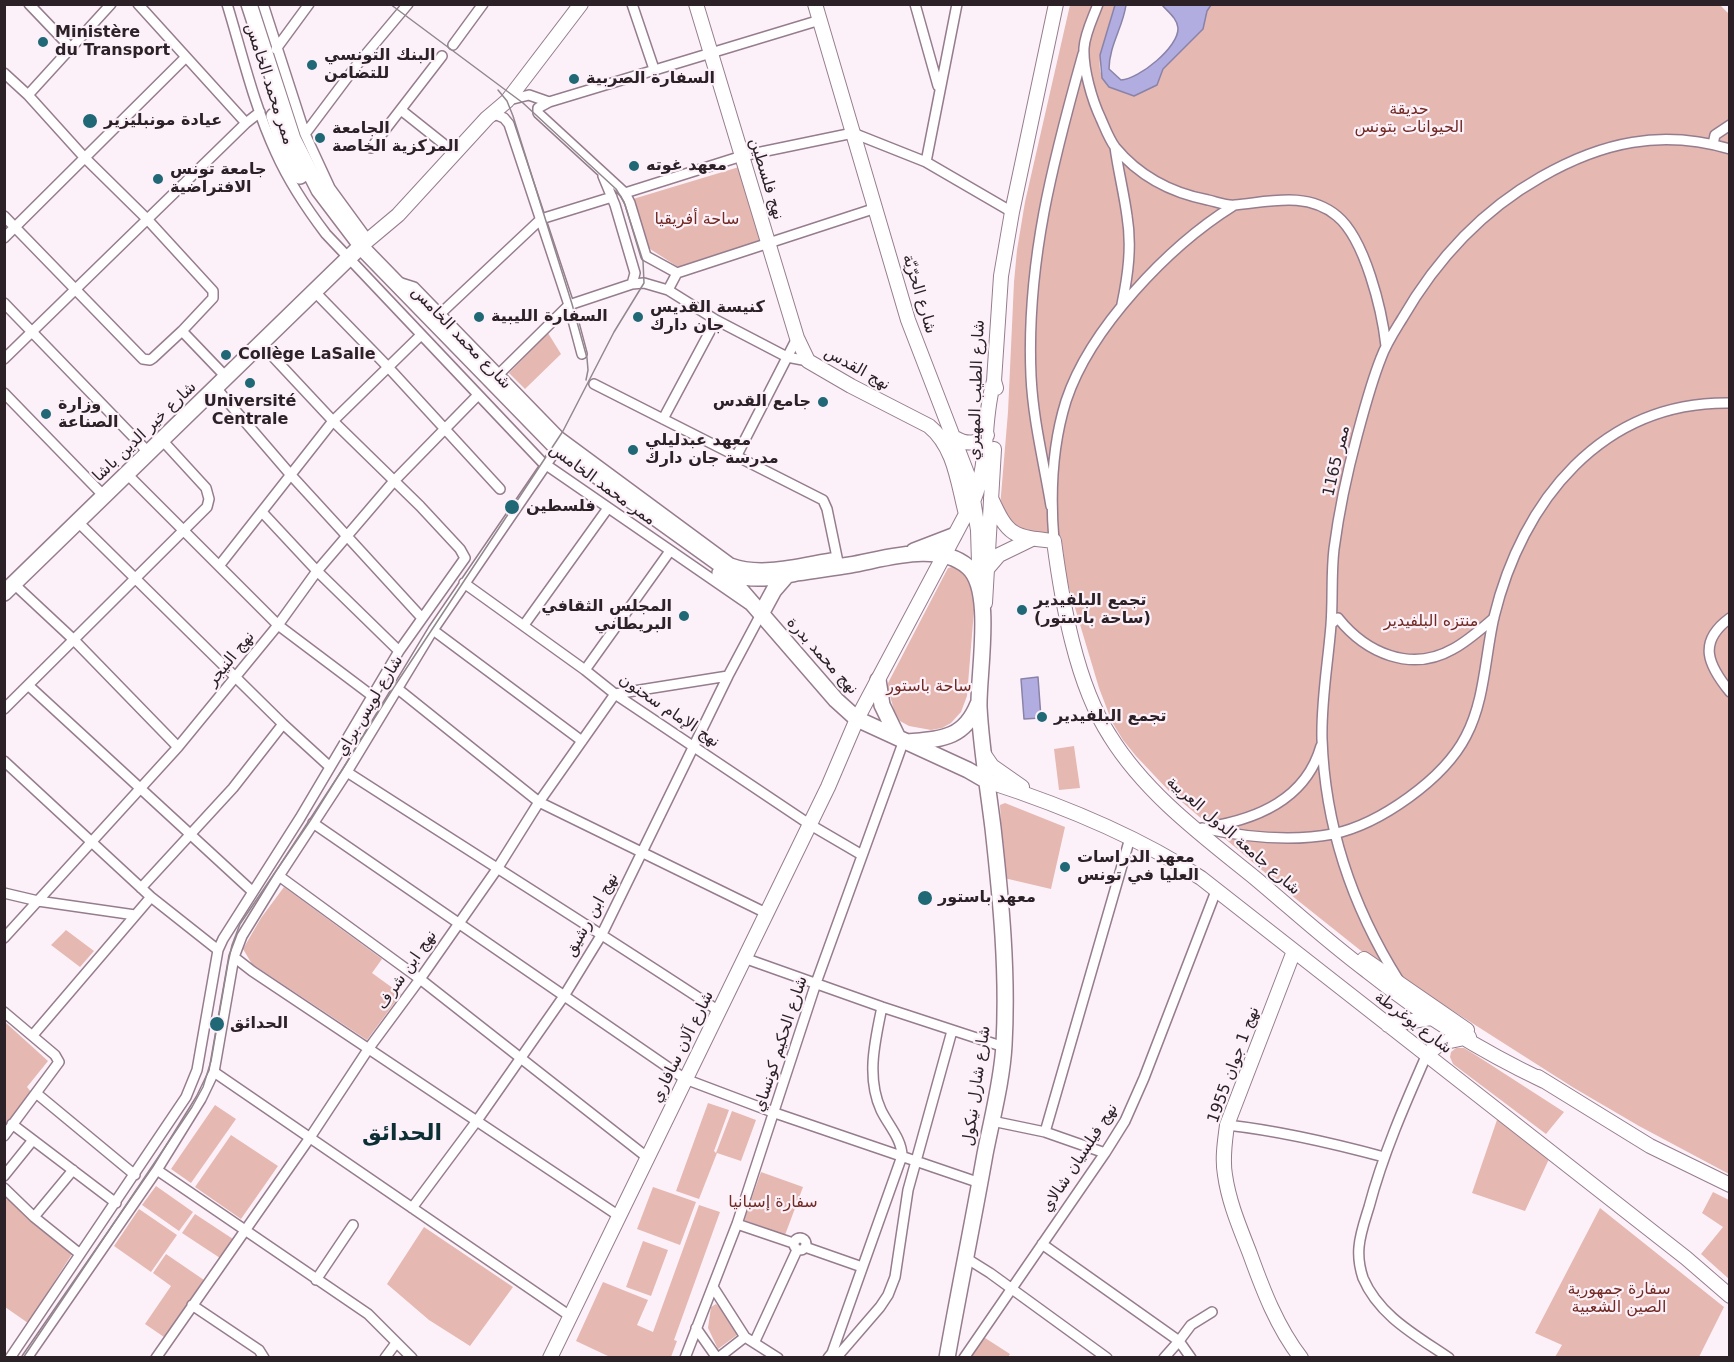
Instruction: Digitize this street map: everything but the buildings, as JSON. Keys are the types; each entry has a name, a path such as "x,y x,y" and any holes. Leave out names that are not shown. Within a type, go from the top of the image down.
{"main road":[{"name":"شارع محمد الخامس","path":"239,4 284,146 311,195 358,250 549,460 732,582 759,610"},
{"name":"شارع محمد الخامس","path":"249,4 293,140 319,190 358,250 394,281 554,445 736,574 756,578 788,575 838,562 900,556"},
{"path":"358,250 398,215 487,118 507,101 581,4"},
{"name":"نهج فلسطين","path":"696,4 797,338 808,361"},
{"name":"شارع الحرّيّة","path":"815,4 908,320 970,481 978,530 980,592"},
{"name":"شارع الطيب المهيري","path":"987,781 982,751 979,702 997,398 994,381 1000,276 1056,4"},
{"name":"شارع خير الدين باشا","path":"9,588 150,454 358,250"},
{"name":"نهج القدس","path":"808,361 929,426 943,439 966,514"},
{"path":"974,499 982,472 989,398 994,381"},
{"path":"929,426 940,420 943,412"},
{"path":"955,438 968,443 982,440 987,435"},
{"path":"991,498 1006,527 1019,536 1054,541"},
{"name":"شارع آلان سافاري","path":"549,1358 719,1011 857,719 974,499"},
{"path":"900,556 953,536"},
{"path":"987,569 999,555 1032,539"},
{"name":"شارع جامعة الدول العربية","path":"1054,541 1060,585 1072,637 1097,712 1125,758 1162,799 1366,971 1431,1017 1471,1037 1650,1146 1730,1185"},
{"path":"900,556 929,554 943,556 959,561 969,568 975,576 980,592 983,623"},
{"path":"759,610 788,575"},
{"name":"نهج محمد بدرة","path":"759,610 836,700 857,719"},
{"path":"878,680 882,705 903,739"},
{"path":"903,739 937,739 953,735 974,714 979,702"},
{"path":"857,719 987,781"},
{"path":"844,750 873,725"},
{"name":"شارع يوغرطة","path":"982,751 1000,773 1058,808"},
{"name":"شارع يوغرطة","path":"987,781 1130,838 1178,863 1427,1054 1686,1258 1730,1296"},
{"name":"شارع شارل نيكول","path":"947,1358 1004,1047 1003,930 987,781"},
{"name":"شارع جامعة الدول العربية","path":"1324,935 1401,983 1448,1016 1471,1037"},
{"name":"نهج 1 جوان 1955","path":"1294,951 1227,1125 1224,1174 1234,1214 1265,1295 1292,1347 1301,1358"},
{"path":"1388,1025 1448,1016"},
{"path":"1427,1054 1441,1043 1471,1037"}],"street":[{"path":"29,4 71,48"},
{"path":"28,95 111,4"},
{"path":"138,4 246,123"},
{"name":"ممر محمد الخامس","path":"228,4 260,112 275,152 306,208 358,250 420,336 478,395 549,460 608,508 744,603 759,610"},
{"name":"شارع محمد الخامس","path":"262,4 305,134 358,250"},
{"path":"276,49 309,4"},
{"path":"305,134 356,66 408,4"},
{"path":"453,45 483,4"},
{"path":"632,4 654,69"},
{"path":"915,4 939,89"},
{"path":"926,162 957,4"},
{"path":"1054,541 1051,506 1031,378 1032,289 1040,227 1053,163 1089,29 1098,4"},
{"path":"677,273 646,256 625,193 538,113 538,108 549,102 654,69 820,20"},
{"path":"1084,48 1095,107 1115,147 1128,218 1130,260 1122,308"},
{"path":"371,148 442,56"},
{"path":"4,238 186,57"},
{"path":"4,73 28,95 84,158 147,219 213,291 213,298 153,358 146,360 4,216"},
{"path":"507,101 529,95 549,102"},
{"path":"401,110 455,153"},
{"path":"4,359 246,123 260,112"},
{"path":"487,118 497,115 509,124 582,354"},
{"path":"1713,144 1715,135 1730,125"},
{"path":"625,193 742,156 853,133 926,162 1012,212"},
{"name":"ممر 1165","path":"1401,983 1370,932 1343,865 1327,790 1322,740 1325,674 1331,624 1331,579 1346,477 1369,395 1386,346 1416,295 1447,253 1508,197 1571,160 1609,147 1656,139 1685,139 1730,149"},
{"path":"1115,147 1143,173 1174,191 1233,206 1269,200 1298,201 1335,214 1353,235 1368,270 1386,346"},
{"path":"598,169 605,178 612,197 636,276 632,284"},
{"path":"440,314 541,219 612,197"},
{"path":"1051,506 1056,450 1067,400 1086,358 1122,308 1179,247 1200,228 1233,206"},
{"path":"668,290 677,273 876,208"},
{"path":"634,270 649,284"},
{"name":"ممر محمد الخامس","path":"394,281 414,286 559,436 731,562 754,568 838,562"},
{"path":"500,374 568,305 632,284 649,284"},
{"name":"نهج القدس","path":"649,284 668,290 716,320 788,357 808,361"},
{"path":"315,292 388,367 500,489"},
{"path":"4,303 150,454"},
{"path":"663,419 716,320"},
{"path":"182,331 290,474 422,618"},
{"path":"219,566 333,421 420,336"},
{"path":"736,457 797,338"},
{"path":"261,344 333,421 394,481"},
{"path":"594,384 823,500 838,562"},
{"path":"4,393 105,497"},
{"name":"نهج النيجر","path":"4,938 178,747 278,624 317,571 394,481 478,395"},
{"path":"1198,827 1233,834 1281,837 1335,833 1371,819 1403,801 1439,772 1457,751 1469,729 1478,701 1494,618 1505,577 1523,538 1542,506 1582,458 1614,434 1650,415 1695,404 1730,403"},
{"path":"4,709 207,507 209,499 206,488 162,440"},
{"name":"شارع لويس براي","path":"27,1358 157,1170 215,1073 234,957 242,936 347,772 433,630 549,460"},
{"path":"128,475 278,624 371,695"},
{"name":"شارع لويس براي","path":"10,1358 186,1097 195,1078 218,950 229,928 300,818 399,651 465,558 420,506 394,481"},
{"path":"524,625 608,508"},
{"path":"262,512 317,571 399,651"},
{"path":"78,522 283,724 330,767"},
{"path":"585,670 670,551"},
{"name":"نهج الإمام سحنون","path":"464,583 615,694 809,824 862,855"},
{"path":"9,588 74,640 178,747"},
{"name":"نهج ابن رشيق","path":"412,1208 476,1122 564,996 602,934 759,610"},
{"path":"1331,624 1338,618 1364,645 1376,651 1407,659 1443,655 1455,649 1494,618"},
{"path":"1730,618 1718,628 1708,648 1713,668 1730,692"},
{"path":"433,630 582,741"},
{"path":"615,694 728,676"},
{"path":"28,685 253,892"},
{"path":"398,689 539,802 766,913"},
{"name":"نهج ابن شرف","path":"156,1358 369,1048 497,869 539,802 615,694"},
{"path":"141,888 232,788 283,724"},
{"name":"شارع الحكيم كونساي","path":"685,1358 737,1224 816,983 903,739"},
{"path":"1198,827 1250,818 1282,801 1308,773 1322,740"},
{"path":"4,761 151,897 218,950"},
{"path":"347,772 719,1011"},
{"path":"313,823 685,1078 775,1113 980,1183"},
{"path":"1045,1132 1130,838"},
{"path":"279,876 420,979 648,1158"},
{"name":"نهج فيلسيان شالاي","path":"964,1358 1010,1288 1105,1154 1125,1121 1144,1078 1216,891"},
{"path":"4,893 38,901 135,915"},
{"path":"33,1035 151,897"},
{"path":"234,957 476,1122 619,1216"},
{"path":"744,958 1004,1047"},
{"path":"833,1356 902,1156 899,1141 880,1107 873,1078 872,1059 882,1007"},
{"path":"4,1012 33,1035 58,1060 4,1136"},
{"path":"833,1356 880,1307 892,1286 899,1261 903,1213 952,1031"},
{"path":"1427,1054 1384,1157 1359,1247 1359,1264 1364,1279 1378,1303 1390,1316 1449,1358"},
{"path":"215,1073 570,1316"},
{"path":"36,1093 135,1175"},
{"path":"992,1121 1045,1132 1105,1154"},
{"path":"12,1124 116,1203"},
{"path":"1227,1125 1319,1139 1384,1157"},
{"path":"4,1176 33,1140"},
{"path":"34,1217 73,1170"},
{"path":"157,1170 368,1314 412,1358"},
{"path":"4,1188 34,1217 80,1254"},
{"path":"737,1224 862,1267"},
{"path":"316,1280 353,1225"},
{"path":"1042,1244 1179,1341 1191,1358"},
{"path":"755,1341 799,1247"},
{"path":"966,1257 1107,1358"},
{"path":"713,1287 745,1337 755,1341 778,1358"},
{"path":"192,1305 259,1350 264,1358"},
{"path":"1164,1358 1191,1325 1212,1312"},
{"path":"696,1328 717,1358 745,1337"},
{"path":"385,1358 396,1343"}],"green space":[{"name":"منتزه البلفيدير","path":"1719,4 1729,14 1729,1174 1574,1088 1370,958 1296,899 1169,791 1136,756 1112,722 1099,688 1067,581 1061,536 1030,538 1024,536 1000,507 1017,250 1025,202 1070,5 1115,5 1102,48 1100,67 1102,75 1112,87 1134,96 1157,85 1163,69 1203,29 1207,11 1211,5"},
{"name":"ساحة أفريقيا","path":"739,167 762,242 678,267 647,247 633,199"},
{"path":"548,333 561,354 525,389 509,373"},
{"name":"ساحة باستور","path":"952,567 967,577 975,598 967,696 961,712 951,723 942,728 931,730 909,726 900,721 894,710 887,685 948,568"},
{"path":"1074,746 1080,788 1059,790 1054,749"},
{"path":"1005,803 1065,827 1051,889 1004,878 1000,805"},
{"path":"284,887 382,959 372,973 401,994 367,1040 252,964 243,949 261,918"},
{"path":"66,930 94,951 80,967 51,945"},
{"path":"5,1022 48,1061 27,1087 32,1093 5,1129"},
{"path":"1456,1048 1464,1048 1564,1112 1546,1134 1453,1064 1450,1057 1451,1052"},
{"path":"708,1103 729,1110 714,1151 716,1153 732,1111 756,1120 741,1161 717,1153 699,1199 676,1191"},
{"path":"215,1105 236,1119 191,1183 171,1169"},
{"path":"1498,1117 1549,1159 1525,1211 1472,1193"},
{"path":"231,1135 278,1166 241,1219 195,1187"},
{"name":"سفارة إسبانيا","path":"761,1172 803,1187 785,1235 744,1220"},
{"path":"156,1186 193,1212 179,1231 142,1205"},
{"path":"653,1187 696,1202 680,1245 637,1229"},
{"path":"1713,1192 1729,1200 1729,1279 1701,1254 1723,1227 1702,1213"},
{"path":"5,1196 72,1254 28,1323 5,1307"},
{"path":"699,1205 720,1212 674,1340 677,1341 671,1357 610,1357 576,1341 603,1282 648,1300 637,1325 653,1332"},
{"name":"سفارة جمهورية الصين الشعبية","path":"1600,1208 1724,1307 1699,1357 1555,1357 1562,1345 1535,1333"},
{"path":"139,1209 177,1235 151,1272 114,1246"},
{"path":"195,1214 233,1239 220,1258 182,1233"},
{"path":"424,1227 513,1287 470,1346 429,1320 387,1284"},
{"path":"643,1241 668,1250 651,1296 626,1287"},
{"path":"166,1254 204,1280 164,1337 145,1324 171,1286 153,1273"},
{"path":"716,1304 725,1312 737,1335 718,1349 708,1328 711,1307"},
{"path":"982,1336 1010,1354 1008,1357 968,1358"}],"shaded area":[{"path":"1115,5 1126,5 1111,52 1109,69 1121,80 1138,74 1157,61 1177,36 1177,24 1162,5 1211,5 1207,11 1203,29 1163,69 1157,85 1134,96 1109,87 1102,78 1100,55"},
{"path":"1038,677 1041,718 1024,719 1021,679"}],"tram line":[{"path":"23,1358 192,1107 203,1087 211,1061 232,945 240,924 310,821 394,687 563,431 614,332 644,283 643,261 624,202 616,189 523,103 390,4"},
{"path":"498,90 507,101 513,116 572,304 587,358 586,380"}],"place":[{"name":"Ministère du Transport","path":"43,42"},
{"name":"البنك التونسي للتضامن","path":"312,65"},
{"name":"السفارة الصربية","path":"574,79"},
{"name":"عيادة مونبليزير","path":"90,121"},
{"name":"الجامعة المركزية الخاصة","path":"320,138"},
{"name":"معهد غوته","path":"634,166"},
{"name":"جامعة تونس الافتراضية","path":"158,179"},
{"name":"السفارة الليبية","path":"479,317"},
{"name":"كنيسة القديس جان دارك","path":"638,317"},
{"name":"Collège LaSalle","path":"226,355"},
{"name":"Université Centrale","path":"250,383"},
{"name":"جامع القدس","path":"823,402"},
{"name":"وزارة الصناعة","path":"46,414"},
{"name":"معهد عبدليلي مدرسة جان دارك","path":"633,450"},
{"name":"فلسطين","path":"512,507"},
{"name":"تجمع البلفيدير (ساحة باستور)","path":"1022,610"},
{"name":"المجلس الثقافي البريطاني","path":"684,616"},
{"name":"تجمع البلفيدير","path":"1042,717"},
{"name":"معهد الدراسات العليا في تونس","path":"1065,867"},
{"name":"معهد باستور","path":"925,898"},
{"name":"الحدائق","path":"217,1024"}],"district":[{"name":"الحدائق","path":"402,1134"}],"park label":[{"name":"حديقة الحيوانات بتونس","path":"1409,119"}]}
